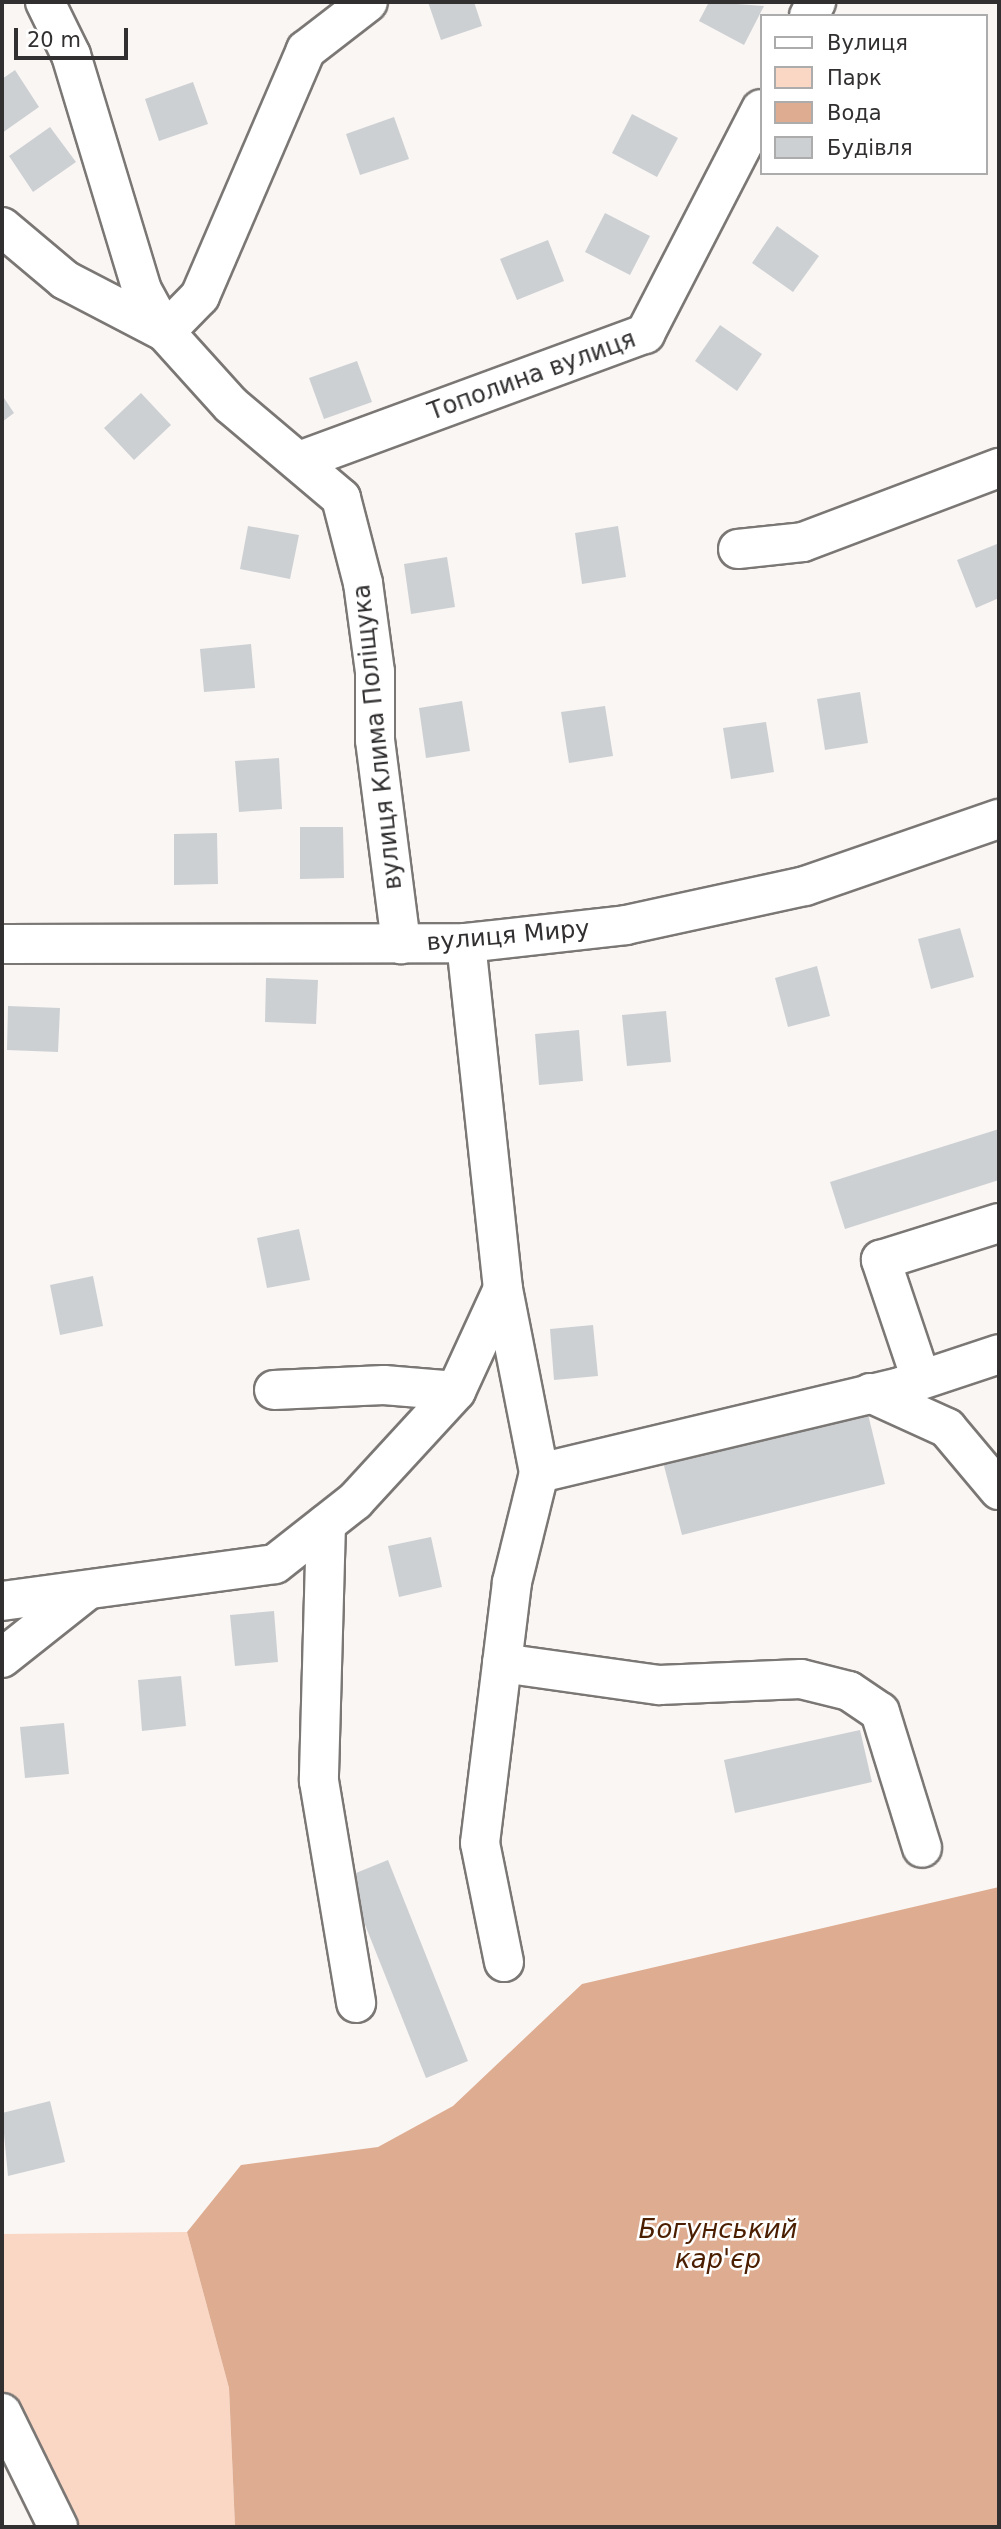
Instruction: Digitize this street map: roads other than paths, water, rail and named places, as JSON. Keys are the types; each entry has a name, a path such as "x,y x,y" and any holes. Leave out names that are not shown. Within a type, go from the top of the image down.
{"street":[{"name":"вулиця Клима Поліщука","path":"45,2 71,55 142,290 165,332 231,405 341,498 363,583 375,672 375,740 401,944"},
{"path":"2,227 65,280 165,332 200,296 306,50 368,2"},
{"name":"Тополина вулиця","path":"299,461 645,334 760,111"},
{"path":"738,549 803,542 999,468"},
{"name":"вулиця Миру","path":"2,944 467,943 626,925 717,908 805,886 999,820"},
{"path":"467,943 503,1289 539,1473 512,1582 480,1843 504,1962"},
{"path":"921,1379 881,1260 999,1223"},
{"path":"2,1601 275,1564 355,1501 456,1391 503,1289"},
{"path":"539,1473 870,1394 999,1354"},
{"path":"274,1390 384,1385 456,1391"},
{"path":"870,1394 947,1428 999,1490"},
{"path":"326,1524 319,1781 356,2003"},
{"path":"2,1658 87,1590"},
{"path":"502,1664 659,1685 802,1679 849,1691 880,1712 922,1848"},
{"path":"2,2413 58,2527"}],"water":[{"name":"Богунський кар'єр","path":"999,1887 999,2527 235,2527 229,2388 187,2232 241,2165 378,2147 453,2106 582,1984"}]}
